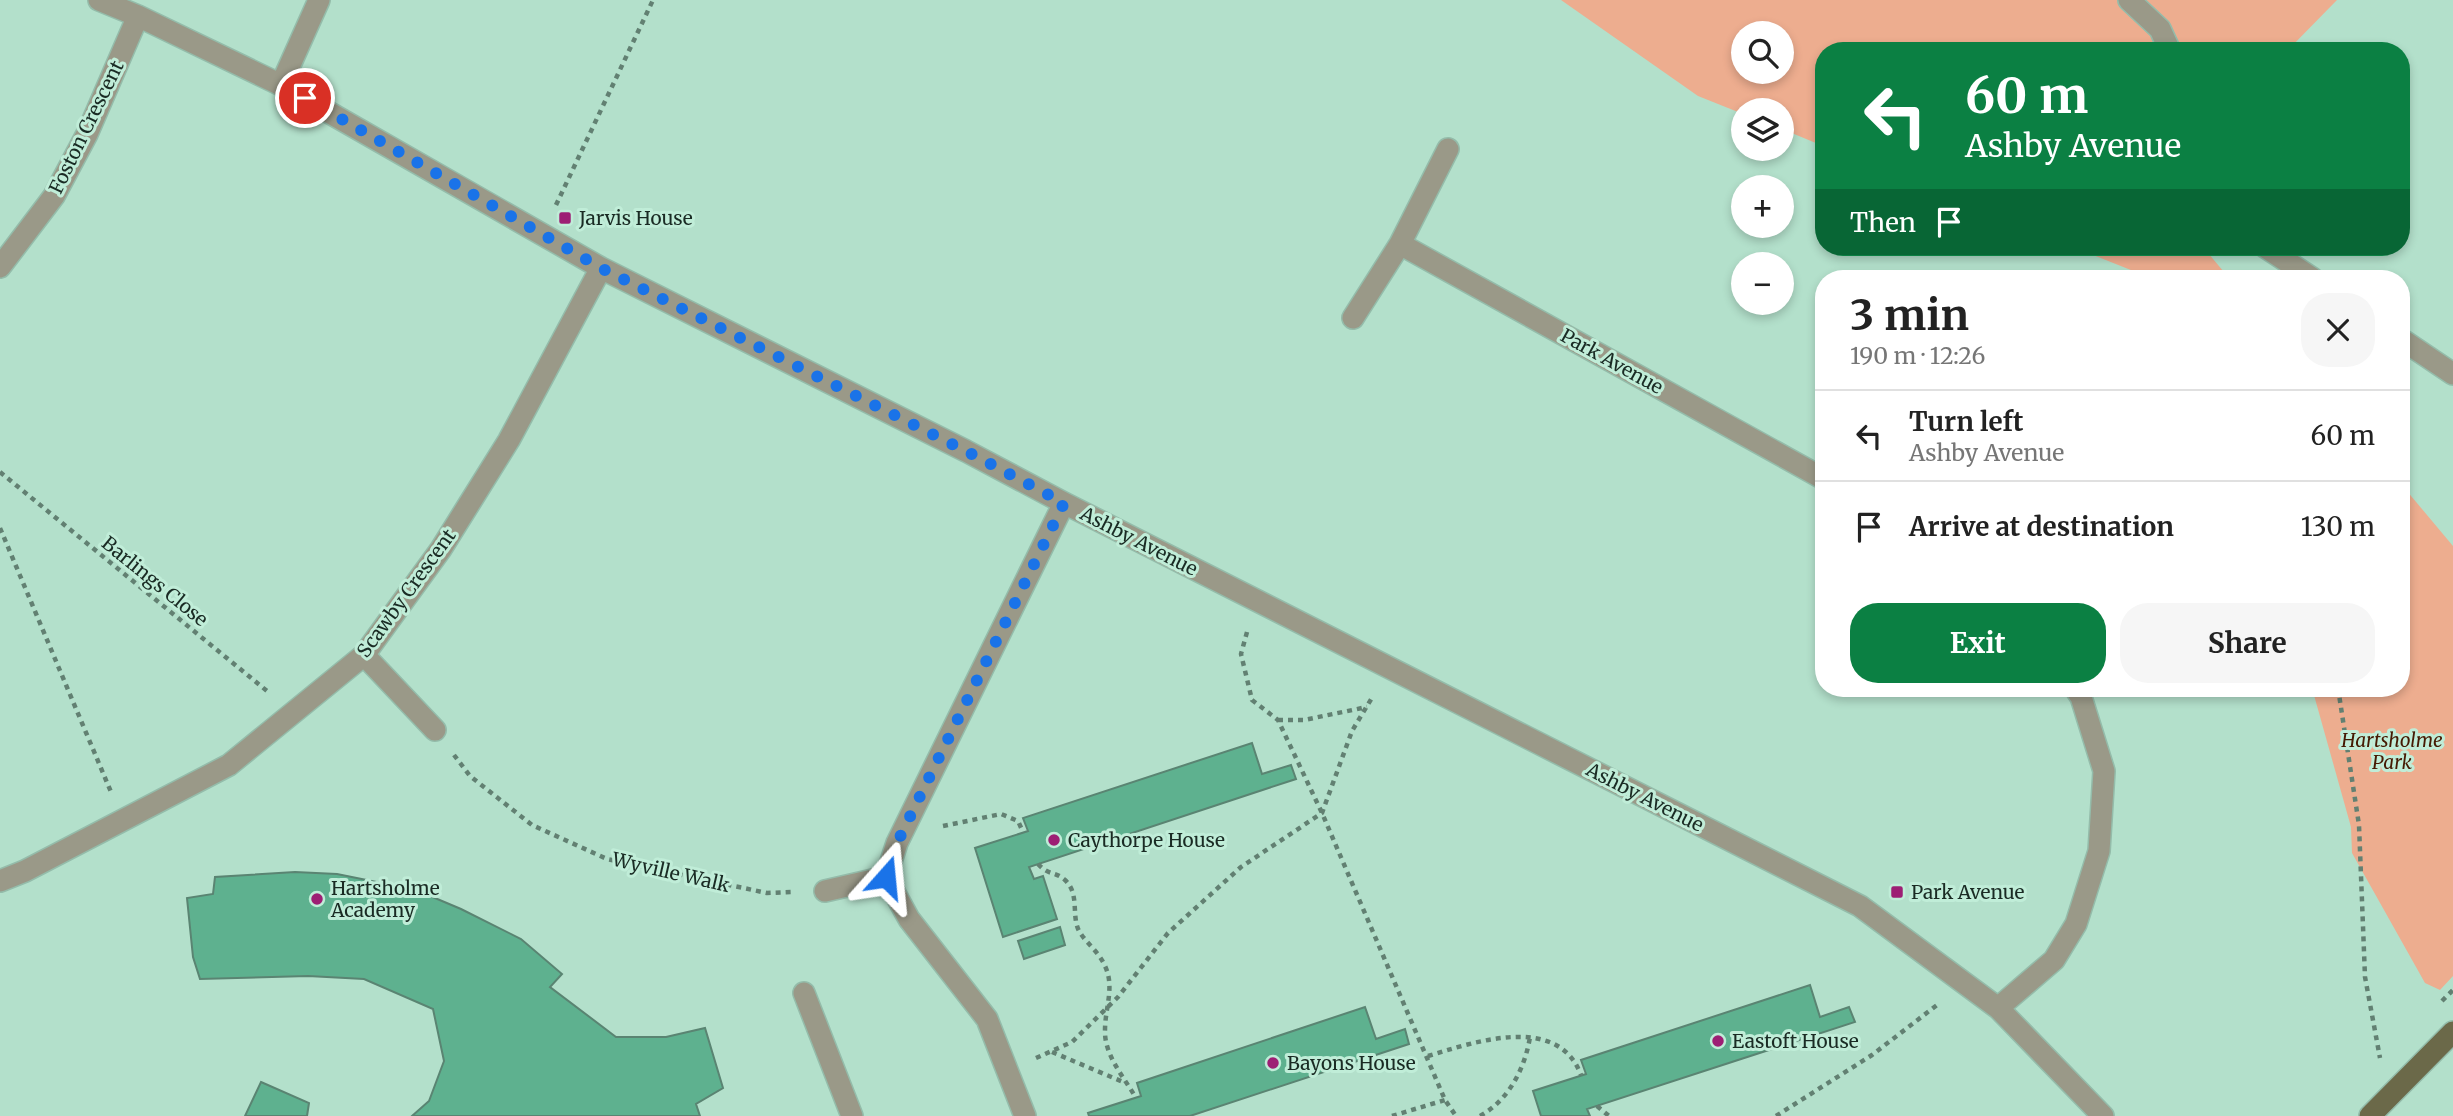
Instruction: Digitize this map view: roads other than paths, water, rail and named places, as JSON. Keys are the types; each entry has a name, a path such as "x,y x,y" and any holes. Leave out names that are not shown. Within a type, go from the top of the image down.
{"main road":[{"path":"2370,1116 2453,1032"}],"street":[{"name":"Ashby Avenue","path":"99,0 281,85 601,268 1860,906 1998,1008 2103,1116"},
{"path":"281,85 319,0"},
{"path":"2129,0 2160,29 2166,42"},
{"name":"Foston Crescent","path":"0,267 54,195 87,134 138,16"},
{"path":"1353,318 1400,244 1448,149"},
{"name":"Park Avenue","path":"1400,244 1815,474"},
{"path":"2279,256 2300,270"},
{"name":"Scawby Crescent","path":"0,881 229,765 364,655 441,549 509,440 601,268"},
{"path":"2410,345 2453,374"},
{"path":"1025,1116 987,1019 909,919 886,877 902,833 1064,503"},
{"path":"364,655 435,730"},
{"path":"1998,1008 2054,960 2076,924 2099,852 2104,771 2081,697"},
{"path":"825,891 886,877"},
{"path":"804,993 852,1116"}],"place":[{"name":"Jarvis House","path":"565,218"},
{"name":"Caythorpe House","path":"1054,840"},
{"name":"Park Avenue","path":"1897,892"},
{"name":"Hartsholme Academy","path":"317,899"},
{"name":"Eastoft House","path":"1718,1041"},
{"name":"Bayons House","path":"1273,1063"}],"park label":[{"name":"Hartsholme Park","path":"2392,751"}]}
